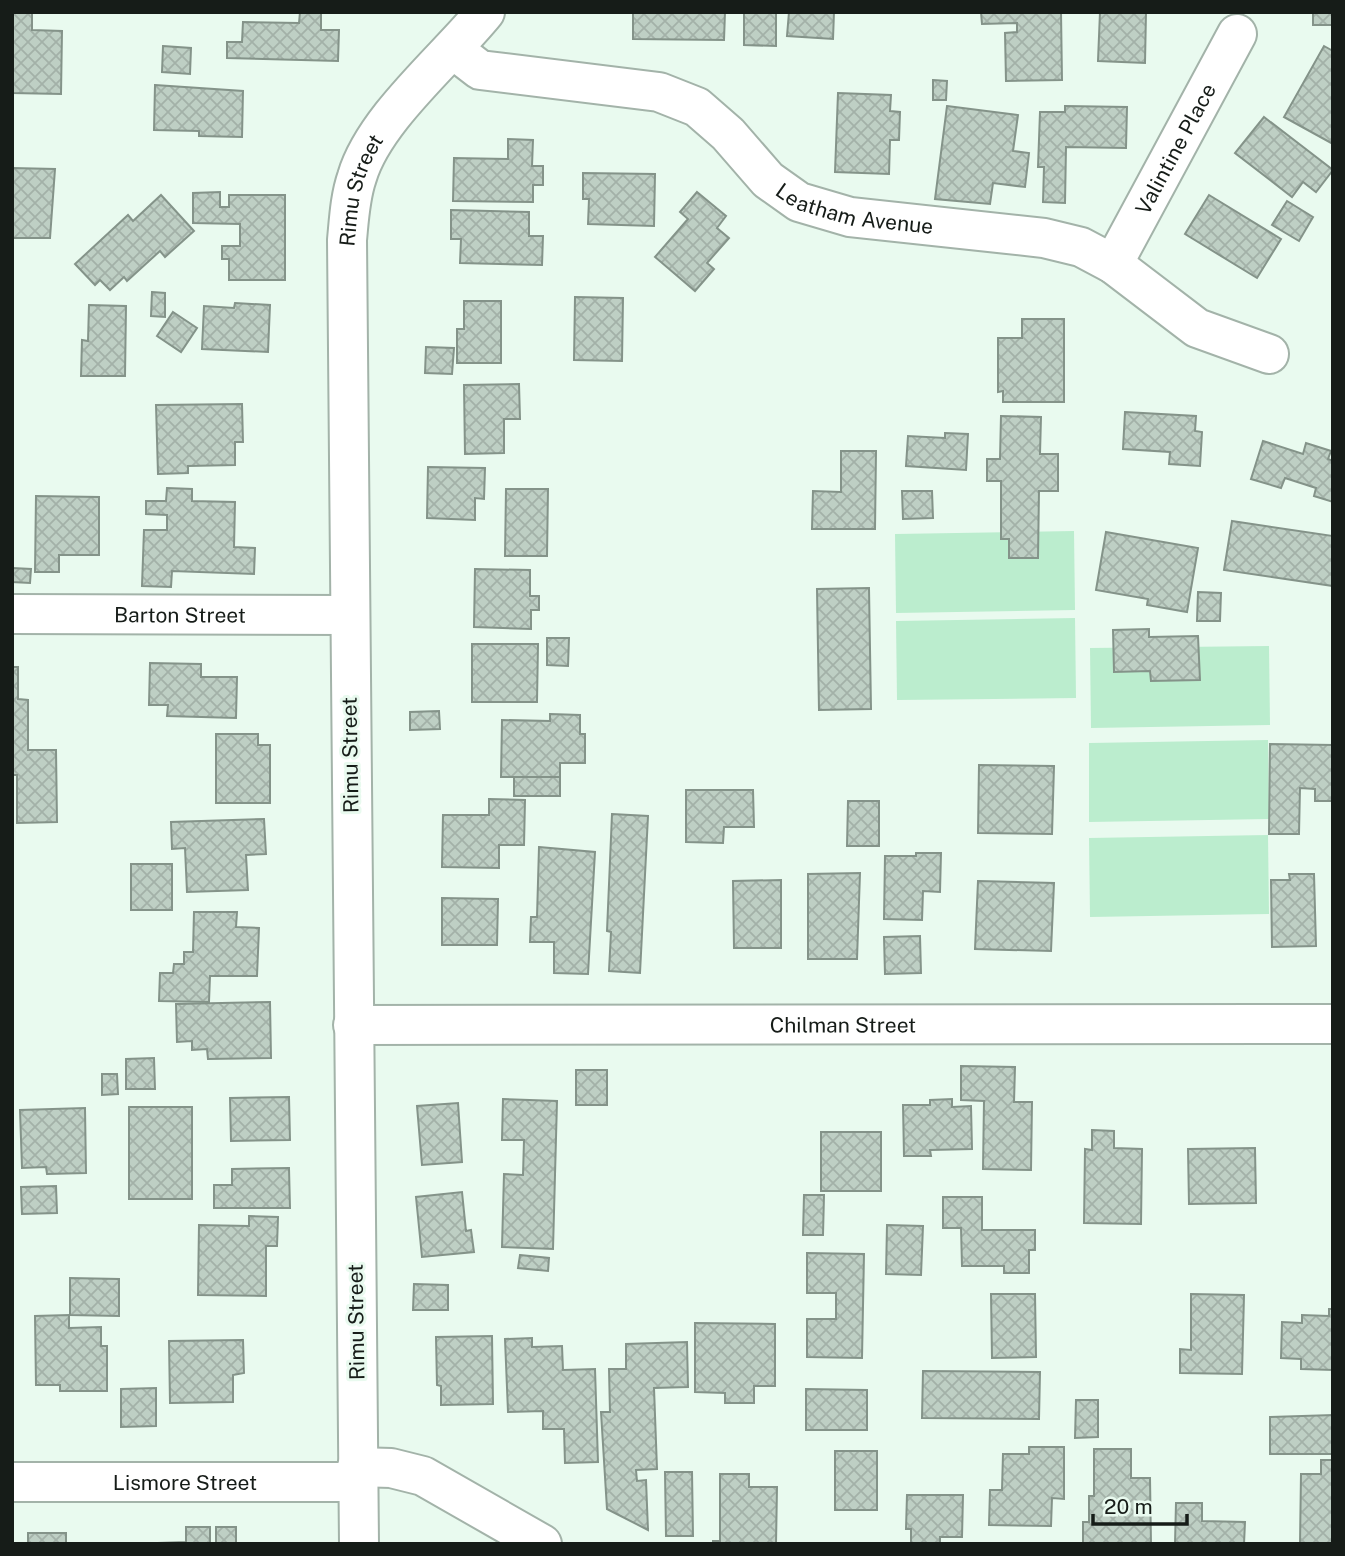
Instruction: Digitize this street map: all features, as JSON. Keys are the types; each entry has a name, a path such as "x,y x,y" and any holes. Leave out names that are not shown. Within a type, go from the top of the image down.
{"street":[{"name":"Rimu Street","path":"359,1544 347,240 350,206 357,174 373,144 395,112 454,50 485,12"},
{"name":"Valintine Place","path":"1113,264 1237,34"},
{"name":"Leatham Avenue","path":"454,50 480,70 659,92 697,107 728,134 768,180 799,202 850,217 1044,238 1081,247 1113,264 1197,328 1269,354"},
{"name":"Barton Street","path":"12,614 349,615"},
{"name":"Chilman Street","path":"353,1025 1333,1024"},
{"name":"Lismore Street","path":"12,1482 357,1475 391,1468 423,1476 542,1544"}],"green space":[{"path":"1074,531 1075,610 896,613 895,534"},
{"path":"1075,618 1076,698 897,700 896,621"},
{"path":"1269,646 1270,725 1091,728 1090,648"},
{"path":"1268,740 1269,819 1089,822 1089,743"},
{"path":"1268,835 1269,914 1090,917 1089,838"}],"building":[{"path":"12,12 32,12 32,30 62,31 61,94 12,93"},
{"path":"300,12 321,13 321,30 339,30 338,61 227,58 227,42 242,42 243,22 299,23"},
{"path":"633,12 725,12 724,40 633,39"},
{"path":"744,12 776,12 776,46 744,45"},
{"path":"789,12 834,12 833,39 787,36"},
{"path":"981,12 1061,12 1062,80 1006,81 1005,33 1017,32 1017,23 982,24"},
{"path":"1100,12 1146,12 1145,63 1098,61"},
{"path":"1313,12 1333,12 1333,25 1313,25"},
{"path":"163,46 191,48 190,74 162,72"},
{"path":"1324,46 1333,51 1333,144 1284,117"},
{"path":"933,80 947,81 946,100 933,100"},
{"path":"155,85 243,91 242,137 199,136 199,131 154,130"},
{"path":"838,93 891,95 890,111 900,112 899,140 890,140 889,174 835,172"},
{"path":"947,106 1018,115 1013,151 1029,153 1025,187 993,183 990,204 935,199"},
{"path":"1065,106 1127,107 1126,148 1066,147 1065,203 1043,202 1044,167 1038,167 1040,112 1065,112"},
{"path":"1264,117 1333,170 1316,192 1303,182 1292,197 1235,153"},
{"path":"508,139 533,140 532,166 543,166 543,185 533,185 533,202 453,201 454,158 508,159"},
{"path":"12,168 55,169 50,238 12,238"},
{"path":"583,173 655,174 654,226 588,224 589,199 583,199"},
{"path":"220,192 220,207 229,207 229,195 285,195 285,280 229,280 229,259 222,259 222,246 240,246 240,224 193,223 193,193"},
{"path":"697,192 726,216 717,228 729,238 707,263 714,269 695,291 655,257 688,219 680,212"},
{"path":"161,195 194,231 165,257 160,251 127,281 124,277 110,290 100,280 95,285 75,264 128,215 133,221"},
{"path":"1209,195 1281,239 1257,278 1185,234"},
{"path":"1287,201 1313,217 1299,241 1272,225"},
{"path":"451,210 529,212 529,236 543,236 542,265 460,263 461,239 451,239"},
{"path":"152,292 165,293 165,317 151,316"},
{"path":"575,297 623,298 622,361 574,360"},
{"path":"464,301 501,301 501,363 457,363 457,329 464,329"},
{"path":"235,303 270,305 268,352 202,349 204,306 234,308"},
{"path":"89,305 126,306 125,376 81,376 82,340 88,341"},
{"path":"173,312 197,328 181,352 157,336"},
{"path":"1022,319 1064,319 1064,402 1003,402 1003,391 998,392 998,338 1022,338"},
{"path":"426,347 454,348 452,374 425,373"},
{"path":"519,384 520,419 504,419 504,453 465,454 464,385"},
{"path":"242,404 243,442 235,442 235,465 188,466 188,473 158,474 156,405"},
{"path":"1125,412 1196,416 1195,431 1202,432 1200,466 1169,464 1170,452 1123,449"},
{"path":"1001,416 1041,417 1040,454 1058,454 1058,491 1039,491 1038,558 1009,558 1009,539 1001,539 1001,481 987,481 987,459 1000,459"},
{"path":"945,433 968,434 966,470 906,466 908,436 945,438"},
{"path":"1263,441 1303,454 1306,443 1331,451 1328,459 1333,461 1333,502 1314,496 1316,488 1285,478 1281,488 1251,479"},
{"path":"841,451 876,451 875,529 812,529 813,491 841,492"},
{"path":"428,467 485,468 484,499 475,498 475,520 427,518"},
{"path":"167,488 192,489 192,501 235,502 234,547 255,548 254,574 172,571 171,587 142,586 144,530 167,530 167,515 146,514 146,501 166,501"},
{"path":"506,489 548,489 547,556 505,556"},
{"path":"902,491 932,491 933,518 903,519"},
{"path":"36,496 99,497 99,555 59,555 59,572 35,572"},
{"path":"1232,521 1333,536 1333,586 1224,570"},
{"path":"1106,532 1198,548 1187,612 1147,605 1148,599 1096,590"},
{"path":"12,568 31,569 30,583 12,582"},
{"path":"475,569 530,570 530,596 539,596 539,610 531,610 531,629 474,627"},
{"path":"869,588 871,709 819,710 817,589"},
{"path":"1198,592 1221,593 1220,621 1197,621"},
{"path":"1149,629 1149,637 1198,636 1200,680 1151,681 1150,671 1114,672 1113,630"},
{"path":"547,638 569,638 568,666 547,665"},
{"path":"472,644 538,644 537,702 472,702"},
{"path":"150,663 201,664 201,677 237,677 236,718 167,716 168,705 149,705"},
{"path":"12,667 18,667 18,699 28,700 28,750 56,750 57,822 17,823 17,775 12,775"},
{"path":"439,711 440,729 410,730 410,712"},
{"path":"550,714 580,715 580,734 585,734 585,763 560,763 560,777 501,777 502,720 550,721"},
{"path":"216,734 258,734 258,745 270,745 270,803 216,803"},
{"path":"1270,744 1333,745 1333,801 1315,801 1315,789 1300,788 1299,834 1269,834"},
{"path":"979,765 1054,766 1052,834 978,833"},
{"path":"514,777 560,777 560,796 514,796"},
{"path":"686,790 753,790 754,827 724,827 723,843 686,842"},
{"path":"489,799 525,800 524,845 499,845 499,868 442,867 443,815 489,815"},
{"path":"848,801 879,801 879,846 847,846"},
{"path":"612,814 648,816 640,973 609,971 611,932 607,931"},
{"path":"264,819 266,854 246,855 248,890 187,892 185,848 172,849 171,822"},
{"path":"539,847 595,852 588,974 554,973 554,942 530,942 531,917 537,917"},
{"path":"916,853 941,853 940,892 923,891 922,920 884,919 885,856 916,856"},
{"path":"131,864 172,864 172,910 131,910"},
{"path":"860,873 857,959 808,959 808,874"},
{"path":"1289,874 1314,874 1316,946 1272,947 1271,880 1290,880"},
{"path":"781,880 781,948 734,948 733,881"},
{"path":"978,881 1054,883 1051,951 975,949"},
{"path":"442,898 498,899 497,945 442,945"},
{"path":"194,912 237,912 236,927 259,928 257,976 210,976 209,1002 159,1001 160,973 173,973 174,964 184,964 184,952 193,952"},
{"path":"920,936 921,973 885,974 884,937"},
{"path":"270,1002 271,1058 208,1059 207,1049 192,1050 192,1041 177,1042 176,1004"},
{"path":"154,1058 155,1089 126,1089 126,1059"},
{"path":"961,1066 1015,1067 1014,1102 1032,1102 1031,1170 983,1169 984,1101 961,1100"},
{"path":"576,1070 607,1070 607,1105 576,1105"},
{"path":"102,1074 117,1074 118,1094 102,1095"},
{"path":"289,1097 290,1140 231,1141 230,1098"},
{"path":"503,1099 557,1101 553,1249 502,1247 504,1174 523,1175 524,1140 502,1140"},
{"path":"952,1099 952,1107 971,1106 972,1149 930,1150 931,1156 904,1156 903,1105 930,1105 930,1100"},
{"path":"458,1103 462,1162 422,1165 417,1106"},
{"path":"129,1107 192,1107 192,1199 129,1199"},
{"path":"85,1108 86,1173 47,1174 46,1167 22,1168 20,1110"},
{"path":"1092,1130 1114,1131 1114,1148 1142,1149 1141,1224 1084,1223 1085,1149 1092,1150"},
{"path":"821,1132 881,1132 881,1191 821,1191"},
{"path":"1255,1148 1256,1203 1189,1204 1188,1149"},
{"path":"289,1168 290,1208 214,1208 214,1185 232,1185 232,1169"},
{"path":"56,1186 57,1213 22,1214 21,1187"},
{"path":"462,1192 466,1231 471,1230 474,1252 422,1257 416,1197"},
{"path":"804,1195 824,1195 823,1235 803,1235"},
{"path":"943,1197 982,1197 982,1230 1035,1230 1035,1250 1029,1250 1029,1273 1004,1273 1004,1266 962,1266 961,1228 943,1228"},
{"path":"249,1216 278,1217 277,1246 266,1246 266,1296 198,1295 199,1225 249,1226"},
{"path":"887,1225 923,1226 921,1275 886,1274"},
{"path":"807,1253 864,1254 862,1358 807,1357 807,1319 836,1319 836,1293 807,1293"},
{"path":"520,1255 549,1258 548,1271 518,1268"},
{"path":"70,1278 119,1279 119,1316 70,1315"},
{"path":"414,1284 448,1285 448,1310 413,1310"},
{"path":"991,1294 1035,1294 1036,1357 992,1358"},
{"path":"1191,1294 1244,1295 1242,1374 1180,1373 1180,1349 1191,1350"},
{"path":"1329,1309 1333,1309 1333,1370 1301,1369 1301,1359 1281,1358 1282,1322 1302,1323 1302,1315 1329,1316"},
{"path":"69,1315 69,1328 101,1327 101,1346 107,1346 107,1391 60,1391 60,1385 36,1385 35,1316"},
{"path":"695,1323 775,1324 775,1386 754,1386 754,1403 725,1403 725,1393 695,1392"},
{"path":"492,1336 493,1404 441,1405 441,1386 437,1385 436,1337"},
{"path":"532,1338 532,1347 562,1346 563,1370 595,1369 598,1462 565,1463 564,1429 543,1429 543,1411 508,1412 505,1339"},
{"path":"243,1340 244,1373 233,1375 233,1402 170,1403 169,1341"},
{"path":"687,1342 688,1387 654,1388 657,1469 636,1470 637,1481 646,1480 648,1530 607,1509 601,1412 610,1412 609,1369 626,1369 626,1344"},
{"path":"923,1371 1040,1372 1039,1419 922,1418"},
{"path":"156,1388 156,1426 121,1427 121,1389"},
{"path":"806,1389 867,1390 867,1430 806,1430"},
{"path":"1076,1400 1098,1400 1098,1437 1075,1438"},
{"path":"1333,1415 1333,1454 1270,1454 1270,1417"},
{"path":"1029,1447 1064,1447 1064,1499 1052,1498 1051,1526 989,1525 990,1490 1002,1490 1003,1454 1029,1454"},
{"path":"1094,1449 1131,1449 1131,1478 1150,1478 1151,1544 1083,1544 1083,1522 1089,1522 1089,1496 1094,1496"},
{"path":"835,1451 877,1451 877,1510 835,1510"},
{"path":"1321,1460 1333,1460 1333,1544 1300,1544 1301,1474 1321,1474"},
{"path":"665,1472 692,1472 693,1536 666,1536"},
{"path":"720,1474 749,1474 749,1487 777,1487 776,1544 713,1544 713,1541 720,1541"},
{"path":"907,1495 963,1495 962,1537 940,1537 940,1544 911,1544 911,1529 906,1529"},
{"path":"1176,1503 1202,1503 1202,1521 1245,1522 1244,1544 1175,1544"},
{"path":"186,1527 210,1527 210,1544 129,1544 186,1542"},
{"path":"216,1527 236,1527 236,1544 216,1544"},
{"path":"28,1533 66,1533 66,1543 91,1544 28,1544"}]}
